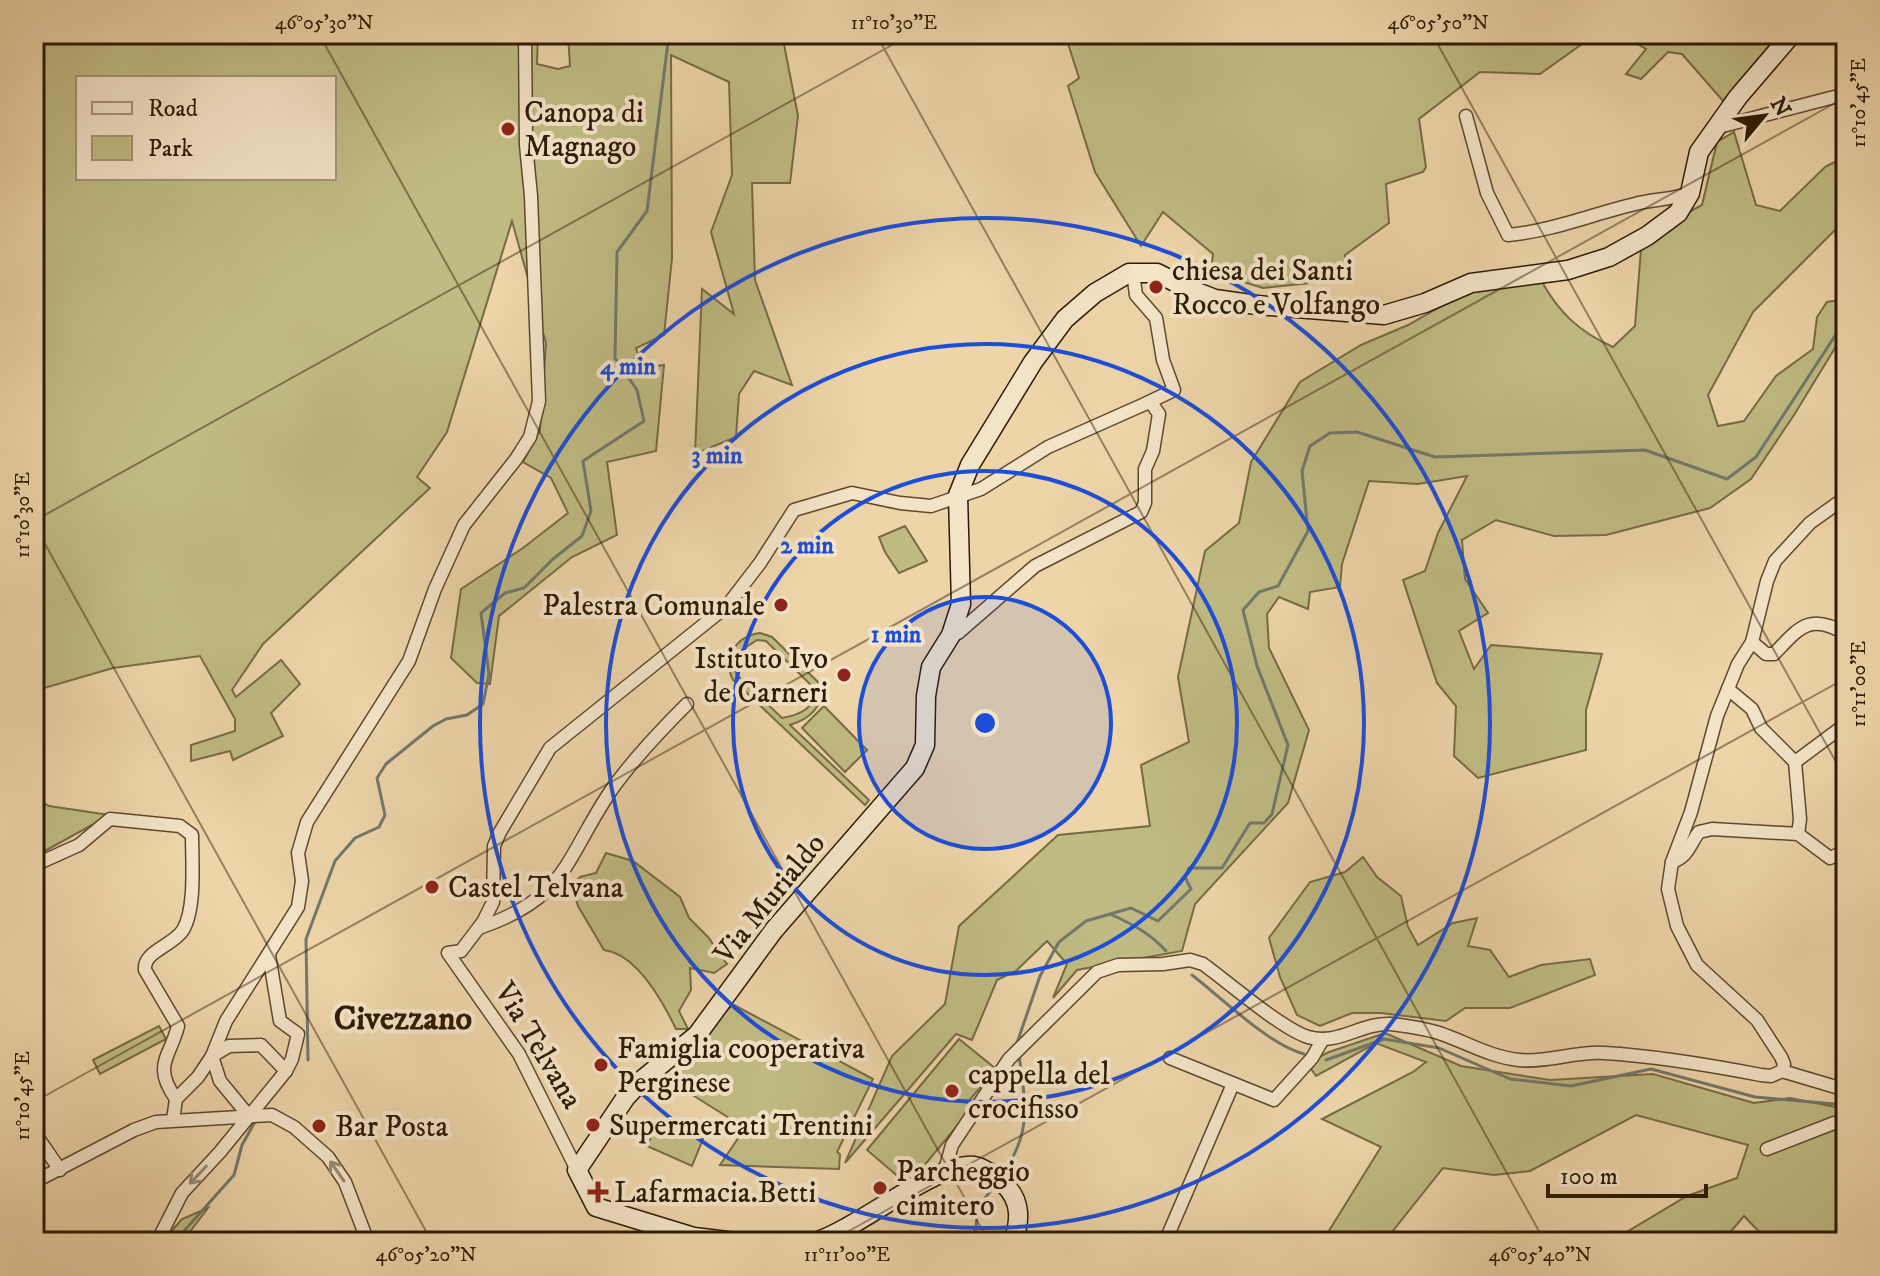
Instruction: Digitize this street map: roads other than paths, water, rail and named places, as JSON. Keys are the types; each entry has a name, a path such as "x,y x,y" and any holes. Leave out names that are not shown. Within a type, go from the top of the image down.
{"street":[{"path":"176,1099 198,1077 212,1056 226,1021 298,907 302,881 298,853 307,822 409,661 435,589 464,525 530,437 539,401 531,196 526,145 525,34"},
{"path":"958,495 970,465 1012,395 1065,319 1095,293 1129,273 1157,273 1215,299 1294,309 1384,315 1425,303 1471,283 1568,270 1609,257 1647,236 1678,213 1690,193 1699,152 1792,34"},
{"path":"1715,128 1838,96 1846,101"},
{"path":"1466,116 1487,193 1508,235 1580,221 1645,201 1670,199 1690,193"},
{"name":"Via Telvana","path":"736,1242 694,1237 596,1207 519,1054 448,953 461,951 479,928 493,902 494,846 513,806 550,748 727,606 760,563 794,510 852,493 931,506 981,489 1048,447 1174,390 1163,360 1156,318 1136,295 1133,273"},
{"name":"Via Murialdo","path":"951,635 958,633 1035,566 1141,512 1145,503 1145,469 1153,451 1159,414 1152,404 1147,403"},
{"name":"Via Murialdo","path":"577,1170 626,1097 697,1035 774,930 915,768 925,745 926,696 931,667 951,635 961,604 958,495"},
{"path":"1782,1071 1784,1064 1781,1057 1757,1020 1697,965 1677,926 1668,889 1672,862 1691,812 1708,743 1738,664 1752,642 1775,561 1810,523 1846,497"},
{"path":"1752,642 1766,654 1774,654 1797,629 1807,623 1831,625 1846,634"},
{"path":"1728,689 1752,709 1761,728 1795,762 1800,819 1798,834"},
{"name":"Via Telvana","path":"479,928 523,910 562,876 611,790 653,738 687,704"},
{"path":"1795,762 1846,724"},
{"path":"39,863 79,845 110,819 180,826 192,835 188,918 181,933 148,957 145,963 145,970 178,1026 163,1072 176,1099 173,1120"},
{"path":"1672,862 1682,858 1703,830 1798,834 1830,858 1846,851"},
{"path":"157,1242 182,1193 220,1152 286,1071 292,1059 298,1034 280,1021 269,955"},
{"path":"945,1170 952,1145 1009,1059 1097,972 1118,965 1190,960 1203,964 1291,1029 1308,1037 1339,1037 1367,1026 1388,1024 1438,1033 1493,1055 1522,1061 1602,1052 1691,1061 1761,1075 1771,1076 1782,1071 1846,1090"},
{"path":"1170,1058 1274,1100 1312,1058 1323,1039"},
{"path":"212,1056 229,1046 261,1045 286,1071"},
{"path":"212,1056 220,1081 248,1115"},
{"path":"1165,1242 1233,1084"},
{"path":"34,1182 134,1130 173,1120 272,1115 294,1127 328,1157 345,1182 368,1242"},
{"path":"1767,1149 1834,1123 1846,1123"},
{"path":"34,1132 60,1170"},
{"path":"815,1242 873,1214 945,1170 974,1166 1002,1182 1013,1195 1019,1211 1013,1242"}],"waterway":[{"path":"308,1060 306,939 335,861 355,838 379,827 385,815 377,778 386,764 433,726 446,719 467,715 483,704 489,674 481,613 505,593 524,588 582,536 591,511 583,461 644,421 637,390 615,358 617,252 647,211 669,34"},
{"path":"1017,1043 1040,976 1059,942 1086,921 1131,908 1158,921 1191,889 1185,877 1189,868 1222,868 1250,823 1264,823 1272,814 1288,745 1257,666 1243,610 1259,592 1278,586 1308,531 1302,471 1310,446 1330,433 1357,432 1435,457 1645,450 1727,479 1756,457 1846,319"},
{"path":"1110,914 1154,939 1166,951"},
{"path":"1192,975 1261,1031 1304,1054"},
{"path":"1326,1060 1384,1039 1439,1048 1510,1079 1571,1086 1651,1069 1755,1097 1846,1105"},
{"path":"1003,1173 1013,1158 1023,1130 1024,1102 1019,1055"},
{"path":"178,1242 184,1231 234,1175 242,1145 256,1120"},
{"path":"971,1242 976,1229 977,1209 994,1186"}],"place":[{"name":"Canopa di Magnago","path":"508,129"},
{"name":"chiesa dei Santi Rocco e Volfango","path":"1156,287"},
{"name":"Palestra Comunale","path":"781,605"},
{"name":"Istituto Ivo de Carneri","path":"844,675"},
{"name":"Castel Telvana","path":"432,887"},
{"name":"Famiglia cooperativa Perginese","path":"601,1065"},
{"name":"cappella del crocifisso","path":"952,1091"},
{"name":"Supermercati Trentini","path":"593,1125"},
{"name":"Bar Posta","path":"319,1126"},
{"name":"Parcheggio cimitero","path":"880,1188"},
{"name":"Lafarmacia.Betti","path":"598,1192"}],"district":[{"name":"Civezzano","path":"403,1017"}]}
